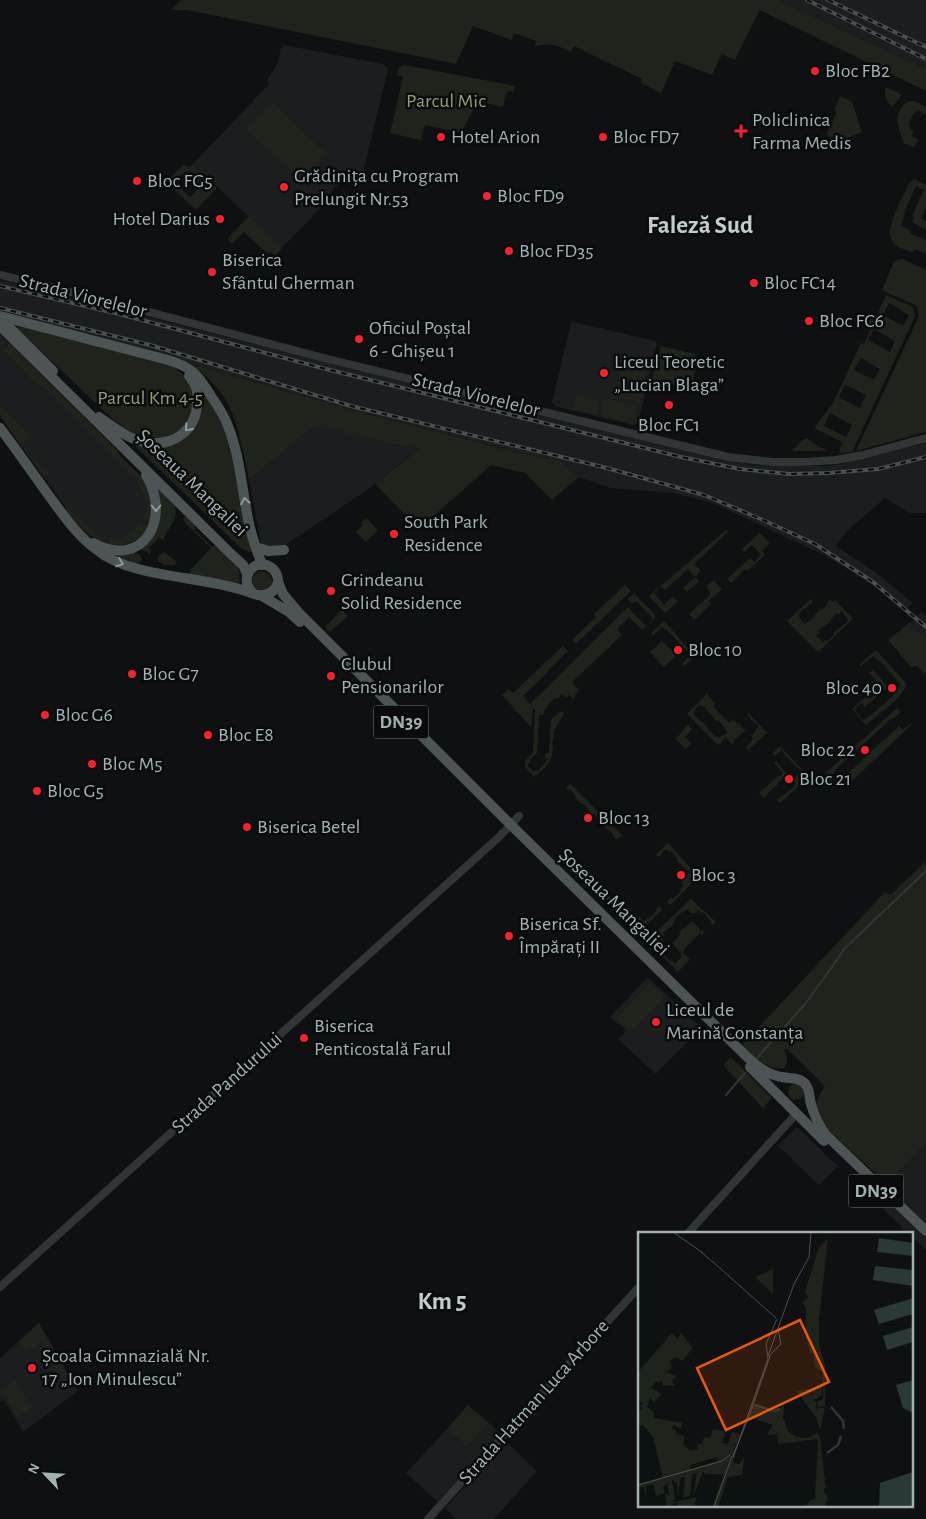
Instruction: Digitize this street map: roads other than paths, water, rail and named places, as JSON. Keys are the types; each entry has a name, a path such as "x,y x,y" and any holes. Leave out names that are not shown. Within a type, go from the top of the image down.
{"main road":[{"path":"0,317 168,360 184,365 191,370 210,393 225,418 234,442 249,524 259,565 248,574 246,583 250,591 258,595 270,594 278,582"},
{"name":"Șoseaua Mangaliei","path":"0,317 51,373 243,566 248,574"},
{"path":"0,324 42,327"},
{"name":"Șoseaua Mangaliei","path":"0,324 241,555 259,565"},
{"path":"168,360 186,374 196,386 204,388 210,393"},
{"path":"99,417 121,432 138,440 157,443 174,439 188,430 193,422 197,408 196,386"},
{"path":"0,428 55,505 81,536 98,546 119,550 134,548 144,540 154,526 157,505 152,484 139,463"},
{"name":"Șoseaua Mangaliei","path":"81,536 97,550 112,560 126,566 217,584 258,595 294,616 926,1239"},
{"path":"256,547 268,551 284,550"},
{"name":"DN39","path":"259,565 269,566 275,571 278,582"},
{"name":"Șoseaua Mangaliei","path":"278,582 283,594 300,613 509,827 751,1060 772,1075 798,1079"},
{"path":"782,1099 782,1091 785,1084 798,1079"},
{"name":"DN39","path":"798,1079 808,1086 815,1116 826,1135 926,1231"},
{"path":"797,1113 809,1095"}],"street":[{"name":"Strada Viorelelor","path":"0,275 324,358 728,457 772,462 836,460 863,455 926,438"},
{"name":"Strada Pandurului","path":"0,1287 519,816"},
{"path":"689,1232 797,1113"},
{"name":"Strada Hatman Luca Arbore","path":"428,1519 638,1288"}],"waterway":[{"path":"757,1058 805,1004 844,949 926,871"},
{"path":"726,1095 745,1073"}],"railway":[{"path":"807,0 926,59"},
{"path":"828,0 926,47"},
{"path":"0,286 119,314 322,368 681,457 740,469 789,474 828,473 878,469 926,457"},
{"path":"0,308 150,345 351,406 603,467 704,495 815,544 873,582 926,627"}],"place":[{"name":"Bloc FB2","path":"815,71"},
{"name":"Policlinica Farma Medis","path":"741,131"},
{"name":"Hotel Arion","path":"441,137"},
{"name":"Bloc FD7","path":"603,137"},
{"name":"Bloc FG5","path":"137,181"},
{"name":"Grădinița cu Program Prelungit Nr.53","path":"284,187"},
{"name":"Bloc FD9","path":"487,196"},
{"name":"Hotel Darius","path":"220,219"},
{"name":"Bloc FD35","path":"509,251"},
{"name":"Biserica Sfântul Gherman","path":"212,272"},
{"name":"Bloc FC14","path":"754,283"},
{"name":"Bloc FC6","path":"809,321"},
{"name":"Oficiul Poștal 6 - Ghișeu 1","path":"359,339"},
{"name":"Liceul Teoretic „Lucian Blaga”","path":"604,373"},
{"name":"Bloc FC1","path":"669,405"},
{"name":"South Park Residence","path":"394,534"},
{"name":"Grindeanu Solid Residence","path":"331,591"},
{"name":"Bloc 10","path":"678,650"},
{"name":"Bloc G7","path":"132,674"},
{"name":"Clubul Pensionarilor","path":"331,676"},
{"name":"Bloc 40","path":"892,688"},
{"name":"Bloc G6","path":"45,715"},
{"name":"Bloc E8","path":"208,735"},
{"name":"Bloc 22","path":"865,750"},
{"name":"Bloc M5","path":"92,764"},
{"name":"Bloc 21","path":"789,779"},
{"name":"Bloc G5","path":"37,791"},
{"name":"Bloc 13","path":"588,818"},
{"name":"Biserica Betel","path":"247,827"},
{"name":"Bloc 3","path":"681,875"},
{"name":"Biserica Sf. Împărați II","path":"509,936"},
{"name":"Liceul de Marină Constanța","path":"656,1022"},
{"name":"Biserica Penticostală Farul","path":"304,1038"},
{"name":"Școala Gimnazială Nr. 17 „Ion Minulescu”","path":"32,1368"}],"district":[{"name":"Faleză Sud","path":"700,225"},
{"name":"Km 5","path":"442,1301"}],"park label":[{"name":"Parcul Mic","path":"446,101"},
{"name":"Parcul Km 4-5","path":"150,398"}]}
